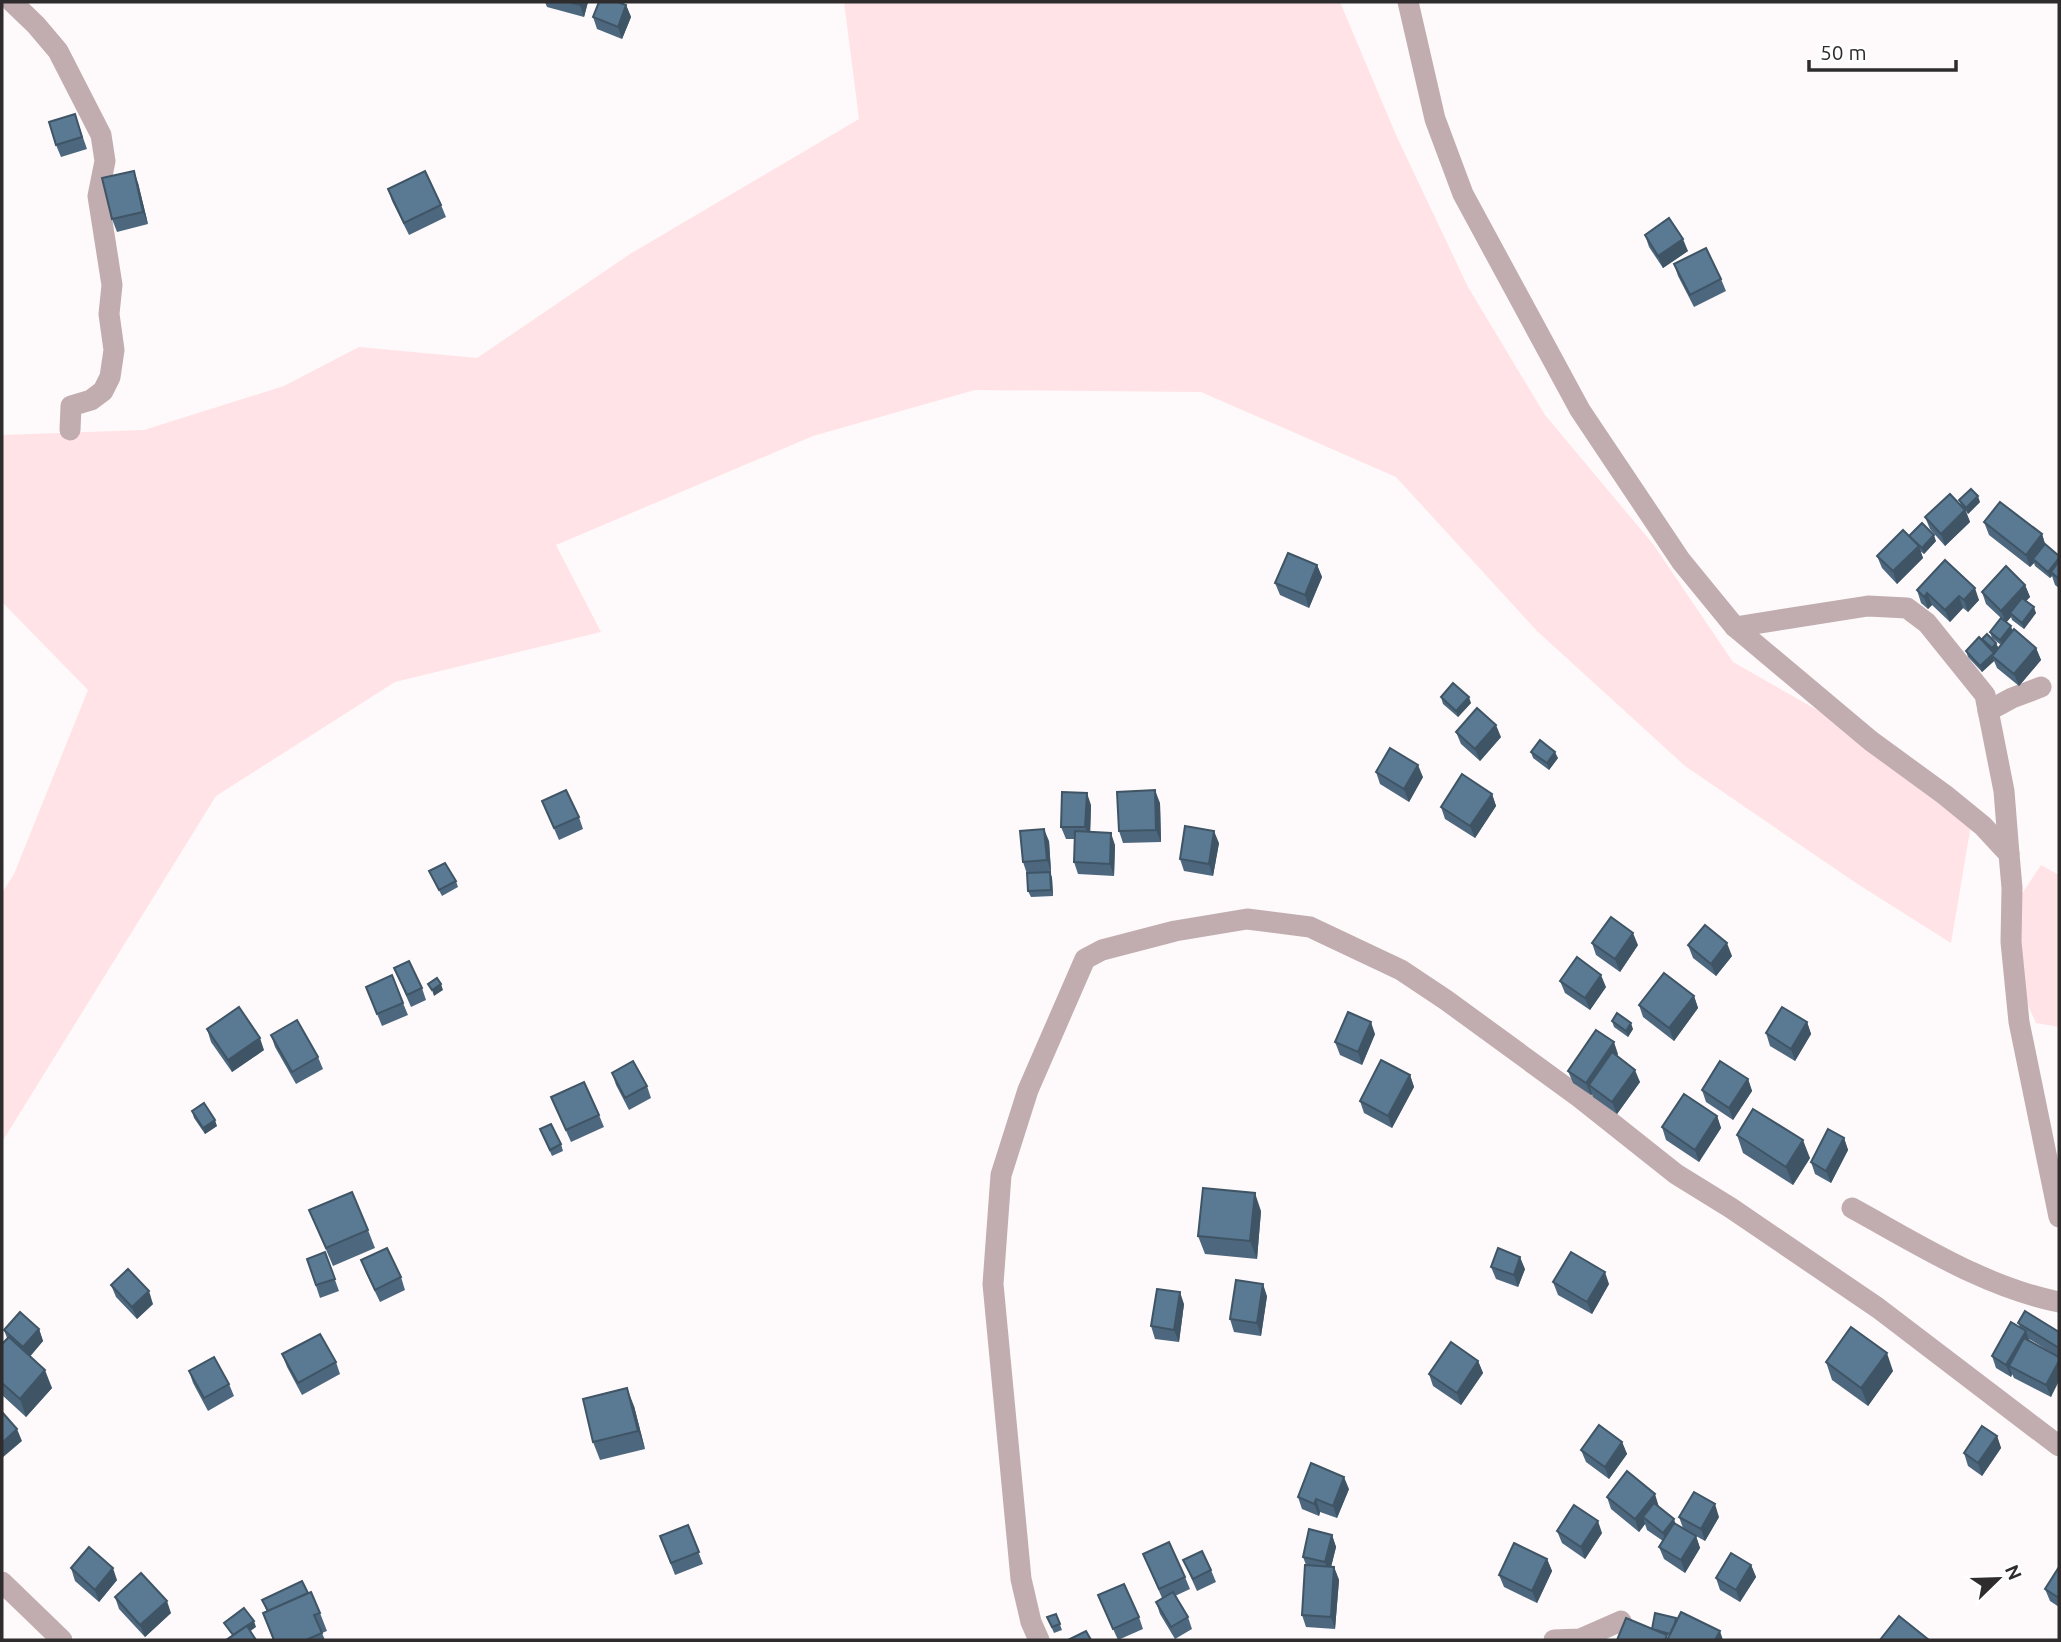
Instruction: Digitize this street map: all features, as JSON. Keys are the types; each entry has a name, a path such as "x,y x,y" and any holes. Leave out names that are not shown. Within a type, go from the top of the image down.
{"street":[{"path":"12,2 58,51 101,135 105,161 98,196 112,285 109,314 114,350 110,376 103,391 91,400 71,406 70,430"},
{"path":"1408,2 1435,119 1463,194 1580,410 1681,561 1735,627 1871,741 1973,818 2009,854"},
{"path":"1735,627 1868,606 1907,608 1927,623 1985,695 2004,791 2011,942 2019,1022 2055,1186 2059,1217"},
{"path":"1988,711 2041,687"},
{"path":"1039,1640 1031,1622 1021,1579 993,1284 1001,1175 1028,1090 1085,959 1102,950 1175,931 1247,919 1310,927 1401,970 1568,1089 1676,1174 1878,1308 2059,1446"},
{"path":"1852,1208 1990,1281 2059,1301"},
{"path":"2,1582 62,1640"},
{"path":"1554,1640 1580,1639 1621,1621"}],"shaded area":[{"path":"844,2 1340,2 1396,135 1468,287 1545,415 1653,544 1733,662 1833,719 1972,819 1951,943 1856,883 1685,766 1537,631 1396,477 1201,392 975,390 813,436 556,545 601,632 395,682 216,796 2,1142 2,893 14,874 88,690 2,602 2,435 144,430 284,386 359,347 477,358 630,254 859,119"},
{"path":"2041,865 2059,875 2059,1027 2036,1023 2008,961 2011,910"}],"building":[{"path":"599,2 626,5 618,27 593,17"},
{"path":"75,114 82,137 56,145 49,122"},
{"path":"134,171 143,212 112,219 102,178"},
{"path":"425,171 441,205 404,223 388,189"},
{"path":"1669,218 1683,239 1658,256 1645,235"},
{"path":"1706,248 1721,279 1690,295 1674,264"},
{"path":"1971,489 1978,496 1966,508 1959,500"},
{"path":"1950,494 1965,510 1941,534 1925,517"},
{"path":"2000,502 2042,534 2026,555 1984,522"},
{"path":"1922,523 1934,535 1922,548 1909,536"},
{"path":"1903,530 1919,546 1893,571 1877,556"},
{"path":"2045,544 2059,556 2048,572 2033,559"},
{"path":"1288,553 1317,565 1305,595 1275,583"},
{"path":"1945,560 1975,588 1964,600 1959,596 1945,610 1927,593 1924,597 1917,590"},
{"path":"2059,561 2059,579 2051,572"},
{"path":"2006,566 2025,585 2001,611 1982,592"},
{"path":"2022,598 2034,607 2022,623 2010,613"},
{"path":"2001,618 2011,626 2000,640 1990,632"},
{"path":"2014,629 2036,648 2014,674 1992,656"},
{"path":"1987,634 1996,643 1992,648 1982,639"},
{"path":"1979,637 1994,653 1980,666 1966,651"},
{"path":"1453,683 1469,697 1456,711 1441,697"},
{"path":"1477,708 1496,725 1475,749 1456,732"},
{"path":"1540,740 1555,752 1547,763 1531,752"},
{"path":"1390,748 1418,765 1404,789 1376,772"},
{"path":"1462,774 1492,794 1470,826 1441,807"},
{"path":"566,790 579,817 554,828 542,801"},
{"path":"1155,790 1156,830 1119,831 1117,792"},
{"path":"1062,792 1087,793 1085,827 1061,827"},
{"path":"1185,826 1214,831 1209,864 1180,859"},
{"path":"1044,829 1047,860 1023,862 1020,831"},
{"path":"1075,831 1111,833 1110,864 1074,862"},
{"path":"445,863 456,881 439,890 429,871"},
{"path":"1050,872 1051,890 1028,891 1027,873"},
{"path":"1611,917 1633,933 1615,959 1592,943"},
{"path":"1705,925 1727,943 1711,964 1688,945"},
{"path":"1577,957 1601,975 1585,998 1560,981"},
{"path":"409,961 422,988 407,995 394,968"},
{"path":"1664,973 1694,996 1669,1028 1639,1005"},
{"path":"392,975 403,1003 377,1014 366,987"},
{"path":"437,978 441,984 432,990 428,984"},
{"path":"239,1007 260,1038 228,1060 207,1029"},
{"path":"1782,1007 1807,1022 1791,1049 1766,1033"},
{"path":"1348,1012 1371,1022 1358,1052 1335,1042"},
{"path":"1617,1013 1631,1023 1626,1031 1612,1021"},
{"path":"297,1020 318,1057 292,1072 271,1035"},
{"path":"1596,1030 1614,1042 1586,1083 1568,1071"},
{"path":"1612,1052 1635,1070 1612,1102 1589,1085"},
{"path":"1381,1060 1410,1075 1388,1116 1360,1101"},
{"path":"633,1061 647,1086 625,1098 612,1073"},
{"path":"1720,1061 1748,1079 1729,1108 1702,1090"},
{"path":"584,1082 599,1115 566,1130 551,1097"},
{"path":"1684,1094 1717,1116 1695,1150 1662,1127"},
{"path":"204,1103 215,1120 203,1128 192,1111"},
{"path":"1753,1109 1803,1140 1786,1167 1737,1135"},
{"path":"551,1124 561,1144 550,1150 540,1129"},
{"path":"1828,1129 1844,1138 1826,1171 1811,1162"},
{"path":"1203,1188 1255,1193 1250,1241 1198,1236"},
{"path":"352,1192 368,1230 326,1248 309,1210"},
{"path":"387,1248 401,1277 375,1290 361,1260"},
{"path":"1498,1248 1520,1257 1514,1275 1491,1267"},
{"path":"325,1252 335,1279 316,1285 307,1259"},
{"path":"1571,1252 1605,1272 1587,1302 1553,1282"},
{"path":"128,1269 149,1291 132,1307 111,1285"},
{"path":"1236,1280 1263,1284 1257,1323 1230,1319"},
{"path":"1157,1289 1180,1292 1174,1330 1151,1326"},
{"path":"2025,1311 2059,1332 2059,1348 2018,1323"},
{"path":"20,1312 39,1329 23,1347 4,1330"},
{"path":"2011,1322 2026,1331 2006,1365 1992,1356"},
{"path":"1851,1327 1887,1353 1861,1388 1826,1362"},
{"path":"320,1334 336,1362 298,1383 282,1354"},
{"path":"9,1337 45,1370 20,1399 2,1383 2,1344"},
{"path":"2024,1338 2059,1357 2046,1385 2009,1366"},
{"path":"1451,1342 1478,1361 1457,1393 1429,1374"},
{"path":"214,1357 229,1384 204,1398 189,1371"},
{"path":"627,1388 638,1431 593,1442 583,1399"},
{"path":"2,1412 17,1429 2,1443"},
{"path":"1599,1425 1622,1442 1605,1467 1581,1450"},
{"path":"1982,1426 1997,1436 1978,1463 1964,1453"},
{"path":"1311,1463 1344,1477 1333,1506 1316,1499 1314,1504 1298,1497"},
{"path":"1627,1471 1655,1494 1635,1519 1607,1497"},
{"path":"1694,1492 1715,1504 1701,1529 1679,1517"},
{"path":"1654,1503 1674,1519 1663,1533 1643,1517"},
{"path":"1574,1505 1598,1521 1581,1547 1557,1531"},
{"path":"1674,1523 1696,1536 1681,1560 1659,1547"},
{"path":"688,1525 699,1552 671,1563 660,1536"},
{"path":"1309,1529 1332,1535 1325,1562 1303,1557"},
{"path":"1169,1542 1185,1577 1159,1589 1143,1554"},
{"path":"1514,1543 1547,1559 1532,1591 1499,1575"},
{"path":"89,1547 113,1568 95,1590 71,1568"},
{"path":"1202,1551 1211,1570 1193,1579 1183,1560"},
{"path":"1731,1553 1751,1565 1736,1590 1716,1578"},
{"path":"1305,1565 1334,1567 1331,1617 1302,1615"},
{"path":"2059,1567 2059,1598 2045,1589"},
{"path":"141,1573 167,1601 140,1625 115,1597"},
{"path":"302,1581 308,1593 268,1611 262,1600"},
{"path":"1124,1584 1139,1617 1113,1629 1098,1595"},
{"path":"311,1592 320,1613 314,1615 322,1633 306,1640 274,1640 263,1613"},
{"path":"1173,1592 1188,1617 1171,1627 1156,1602"},
{"path":"244,1608 254,1621 233,1635 224,1623"},
{"path":"1681,1612 1720,1631 1715,1640 1667,1640"},
{"path":"1655,1613 1676,1618 1670,1634 1652,1629"},
{"path":"1056,1614 1060,1624 1052,1627 1047,1617"},
{"path":"1899,1616 1929,1640 1880,1640"},
{"path":"1626,1618 1667,1635 1665,1640 1617,1640"},
{"path":"247,1626 256,1640 226,1640"},
{"path":"1086,1631 1091,1640 1068,1640"}]}
